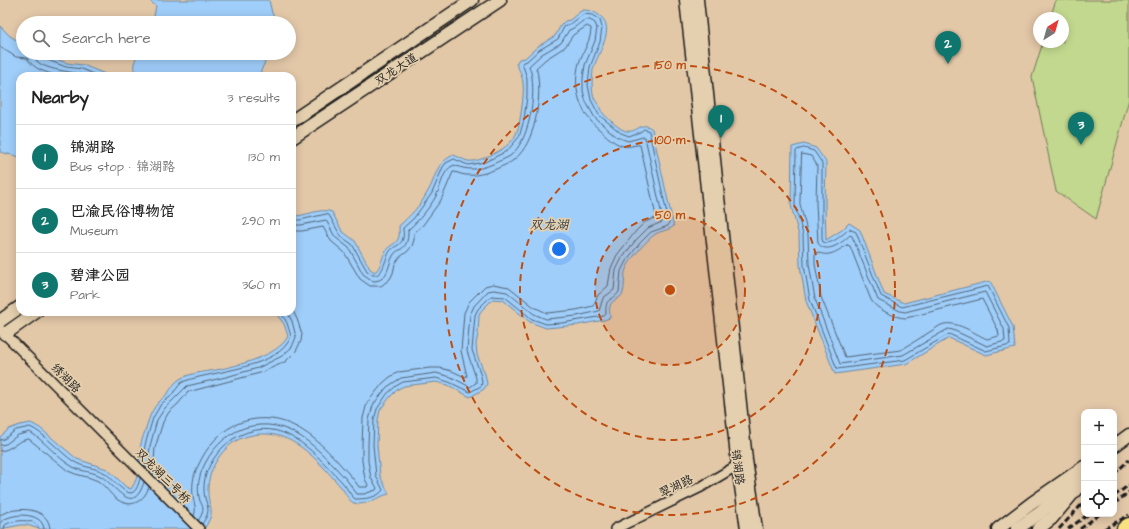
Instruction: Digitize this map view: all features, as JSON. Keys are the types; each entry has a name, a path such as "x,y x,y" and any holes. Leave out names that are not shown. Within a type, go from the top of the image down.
{"highway":[{"path":"1125,529 1129,526"}],"street":[{"name":"双龙大道","path":"296,118 472,0"},
{"name":"双龙大道","path":"296,135 500,0"},
{"name":"锦湖路","path":"686,0 742,462 756,529"},
{"name":"锦湖路","path":"697,0 742,462 747,529"},
{"path":"0,321 16,310"},
{"path":"3,331 29,316"},
{"name":"绣湖路","path":"3,331 110,439"},
{"path":"1115,445 1129,435"},
{"name":"双龙湖三号桥","path":"110,439 199,529"},
{"name":"翠湖路","path":"615,529 701,487 742,462"},
{"path":"998,529 1081,469"},
{"path":"1017,529 1041,512 1081,476"},
{"path":"1038,529 1052,518 1083,481"}],"green space":[{"path":"1056,0 1129,0 1129,99 1096,219 1056,191 1032,77 1041,48 1069,48 1069,12 1052,12"}],"water":[{"path":"150,0 269,0 274,16 154,16 156,6"},
{"name":"双龙湖","path":"583,10 594,12 605,21 606,35 593,70 592,89 595,100 602,112 621,129 631,131 645,126 652,129 674,226 654,235 633,257 625,272 623,293 612,302 610,306 610,318 578,325 546,328 530,322 503,300 493,299 481,311 479,316 476,344 477,355 485,374 487,384 484,389 470,397 448,385 436,382 404,386 398,389 380,410 378,420 377,445 380,476 389,494 363,504 352,502 320,464 298,445 286,438 258,434 235,441 223,452 214,466 208,489 211,512 204,529 39,529 27,525 21,525 0,529 0,437 9,429 31,423 40,428 77,459 107,469 126,487 131,489 136,480 141,443 151,415 158,403 178,380 193,374 245,363 256,359 276,349 288,336 284,324 278,316 296,316 296,216 317,211 332,212 342,231 355,241 370,269 375,272 380,265 386,250 398,239 399,226 411,215 424,198 442,163 453,155 468,161 478,160 489,156 511,142 519,124 523,95 521,74 516,64 519,59 525,58 537,47 555,36 565,21 570,20"},
{"path":"0,26 16,40 16,60 58,60 67,63 83,65 100,72 16,72 16,156 0,152"},
{"path":"136,60 266,60 260,72 135,72 134,64"},
{"path":"804,144 816,148 826,162 826,240 842,230 849,223 860,230 884,294 904,303 990,281 1013,327 1015,348 986,355 949,338 906,364 835,374 806,301 800,265 799,236 791,205 792,147"}],"railway":[{"path":"1117,471 1129,460"},
{"path":"1117,494 1129,485"},
{"path":"1117,502 1129,492"},
{"path":"1059,529 1081,505"},
{"path":"1104,529 1129,515"},
{"path":"1068,529 1085,517"},
{"path":"1080,529 1096,517"}],"place":[{"name":"巴渝民俗博物馆","path":"948,64"},
{"name":"锦湖路","path":"721,138"},
{"name":"碧津公园","path":"1081,145"}]}
